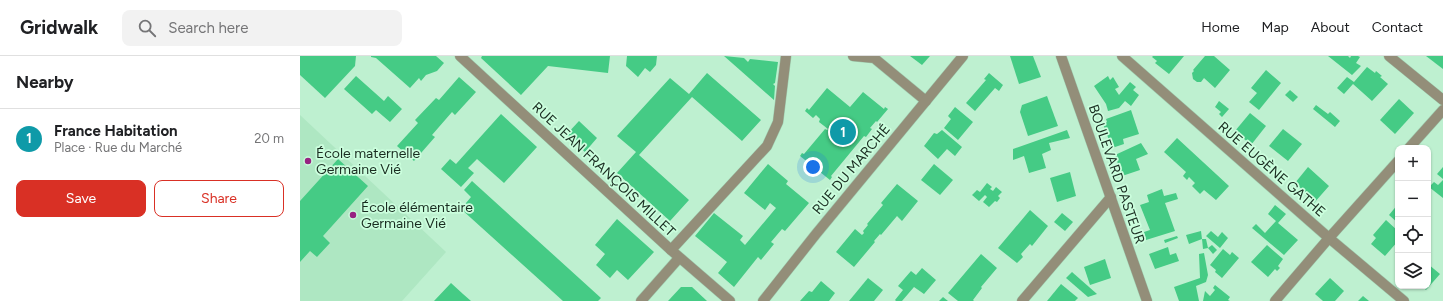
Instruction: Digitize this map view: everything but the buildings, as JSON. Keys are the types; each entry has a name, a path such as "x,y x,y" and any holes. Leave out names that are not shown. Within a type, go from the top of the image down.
{"street":[{"name":"RUE JEAN FRANÇOIS MILLET","path":"460,56 671,250 730,301"},
{"path":"671,250 767,146 778,122 786,56"},
{"path":"853,56 874,58 926,101"},
{"name":"RUE DU MARCHÉ","path":"763,301 816,234 963,56"},
{"name":"BOULEVARD PASTEUR","path":"1061,56 1147,301"},
{"name":"RUE EUGÈNE GATHE","path":"1122,56 1329,238 1404,301"},
{"path":"1389,56 1443,100"},
{"path":"1412,145 1443,110"},
{"path":"1275,301 1395,164"},
{"path":"1022,301 1111,197"},
{"path":"641,301 680,258"}],"shaded area":[{"name":"École élémentaire Germaine Vié","path":"300,115 446,252 402,301 300,301"}],"place":[{"name":"France Habitation","path":"843,132"},
{"name":"École maternelle Germaine Vié","path":"308,161"},
{"name":"École élémentaire Germaine Vié","path":"353,215"}]}
